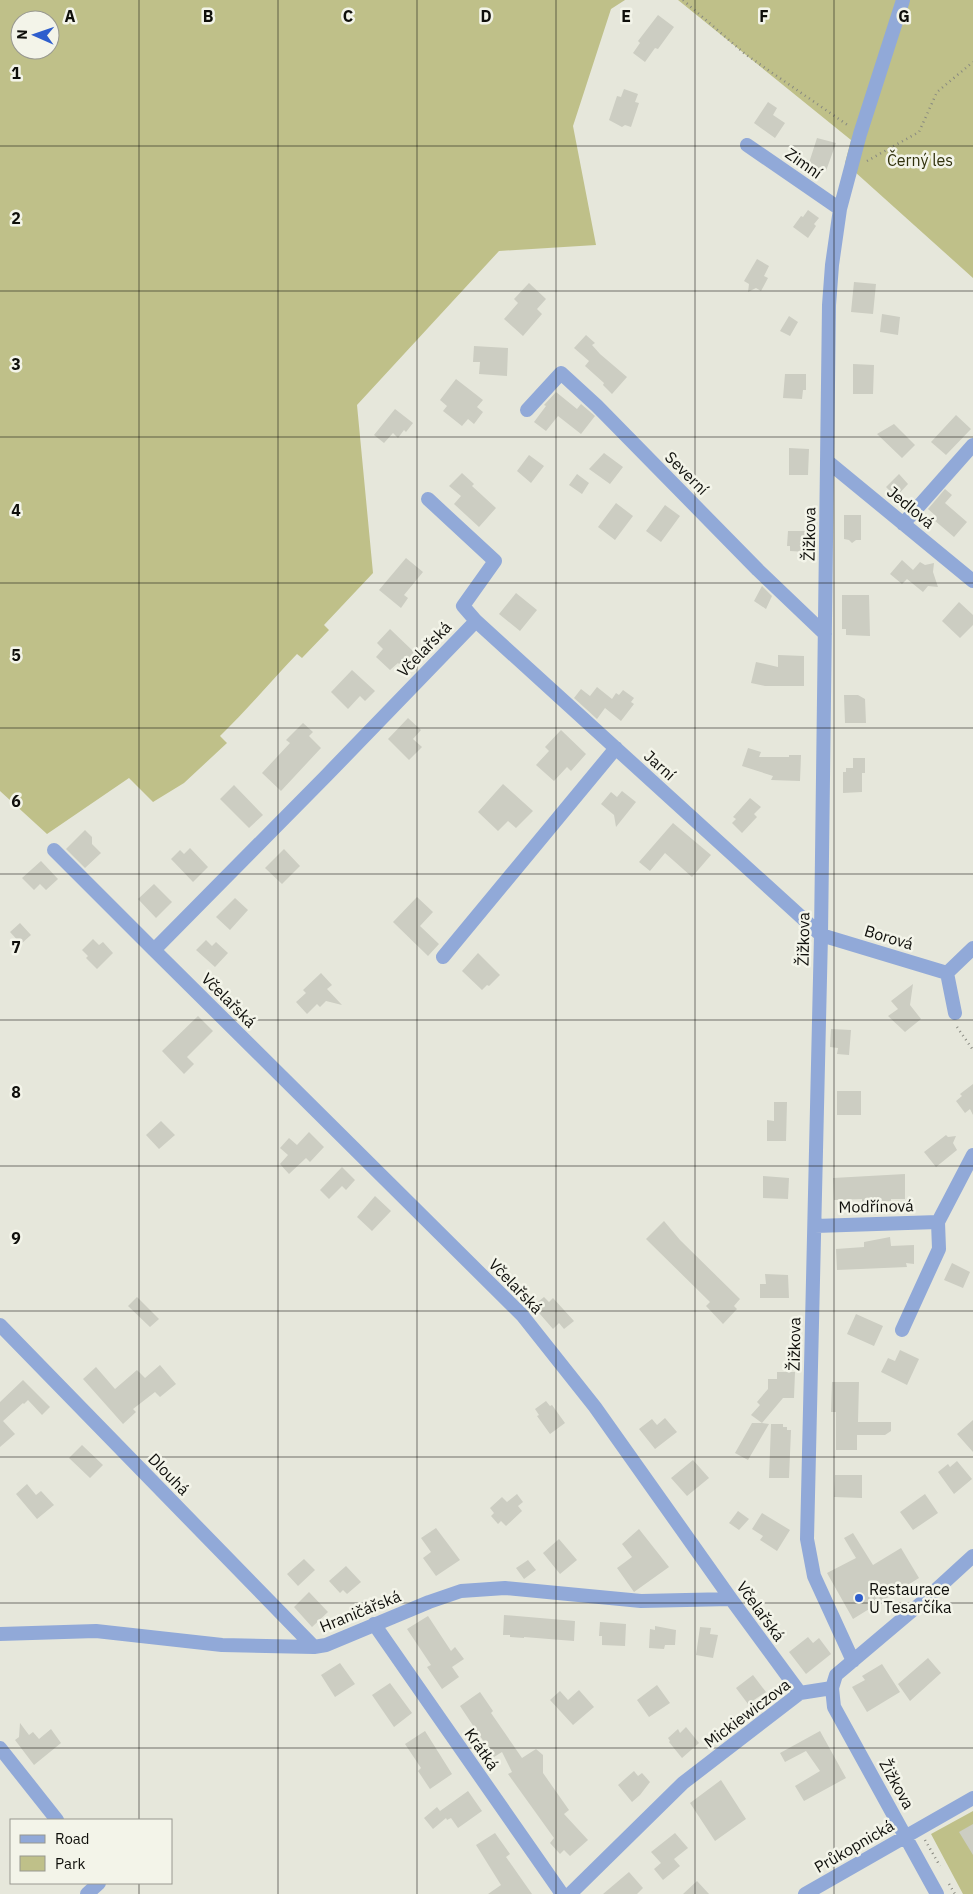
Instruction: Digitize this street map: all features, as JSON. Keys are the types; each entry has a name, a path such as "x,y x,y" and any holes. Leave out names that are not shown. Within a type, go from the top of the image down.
{"street":[{"name":"Žižkova","path":"853,1661 814,1576 807,1539 821,935 829,305 832,265 840,209 860,134 903,0"},
{"name":"Zimní","path":"747,145 840,209"},
{"name":"Severní","path":"527,410 561,373 597,406 758,570 825,634"},
{"path":"903,524 973,444"},
{"name":"Jedlová","path":"827,461 973,581"},
{"name":"Včelařská","path":"154,950 476,621 463,606 495,561 428,499"},
{"name":"Jarní","path":"476,621 821,935"},
{"path":"443,957 616,748"},
{"name":"Včelařská","path":"54,850 522,1315 595,1407 800,1693"},
{"name":"Borová","path":"821,935 947,973"},
{"path":"955,1013 947,973 973,948"},
{"path":"902,1330 939,1249 938,1222 973,1155"},
{"name":"Modřínová","path":"815,1226 938,1222"},
{"name":"Dlouhá","path":"0,1325 314,1647"},
{"path":"832,1688 836,1675 926,1599 973,1556"},
{"name":"Hraničářská","path":"0,1634 96,1631 222,1645 314,1647 326,1645 429,1602 461,1591 505,1588 641,1601 731,1599"},
{"name":"Krátká","path":"374,1624 562,1894"},
{"name":"Žižkova","path":"832,1688 834,1707 938,1894"},
{"name":"Mickiewiczova","path":"570,1894 683,1783 800,1693 832,1688"},
{"path":"0,1748 5,1763 56,1819"},
{"name":"Průkopnická","path":"805,1894 973,1798"},
{"path":"87,1894 98,1884"}],"path":[{"path":"683,0 745,54 860,134"},
{"path":"850,171 919,132 937,92 973,62"},
{"path":"955,1013 957,1028 973,1050"},
{"path":"919,1829 941,1870"},
{"path":"946,1878 955,1894"}],"green space":[{"path":"0,0 625,0 611,9 573,126 596,245 499,251 357,405 373,573 324,625 329,630 302,658 297,654 220,736 227,743 184,783 153,802 129,778 47,834 0,791"},
{"name":"Černý les","path":"678,0 973,0 973,278 845,163 851,140"},
{"path":"973,1811 973,1894 963,1894 931,1834"}],"building":[{"path":"658,15 674,27 658,49 655,48 645,62 633,53 640,43 638,41"},
{"path":"624,89 638,94 635,102 639,103 631,127 625,125 622,127 609,120 617,96 621,97"},
{"path":"768,102 777,108 773,115 785,123 775,138 754,123"},
{"path":"817,138 836,143 826,171 808,166"},
{"path":"808,210 819,218 808,238 793,227"},
{"path":"757,259 769,266 764,276 768,278 761,291 756,288 748,292 749,284 744,281"},
{"path":"854,282 876,284 873,314 851,312"},
{"path":"529,283 546,299 537,309 542,314 523,336 504,319 518,303 514,299"},
{"path":"882,314 900,317 898,335 880,332"},
{"path":"789,316 798,322 790,336 780,331"},
{"path":"586,335 595,343 592,345 600,354 627,377 612,394 603,385 604,383 585,366 589,361 574,348"},
{"path":"474,346 508,348 507,376 479,374 480,362 473,362"},
{"path":"853,364 874,365 873,394 853,394"},
{"path":"785,374 806,374 806,390 803,390 802,399 783,398"},
{"path":"456,379 483,400 477,407 483,412 474,424 468,419 462,426 443,411 447,406 440,400"},
{"path":"556,392 577,409 581,404 595,416 581,434 558,416 546,431 534,422 546,406 544,405"},
{"path":"395,409 413,423 398,438 393,433 384,443 374,435"},
{"path":"956,415 971,429 946,455 931,442"},
{"path":"894,424 915,445 902,458 877,434"},
{"path":"789,448 809,449 808,475 789,475"},
{"path":"604,453 623,467 610,484 589,469"},
{"path":"529,455 544,466 531,483 517,471"},
{"path":"462,473 474,484 472,486 496,508 479,527 454,504 461,496 449,486"},
{"path":"577,474 589,483 582,494 569,485"},
{"path":"899,474 908,484 896,497 886,487"},
{"path":"945,489 952,495 945,503 967,522 954,537 934,520 937,517 928,509"},
{"path":"616,503 633,516 615,540 598,527"},
{"path":"665,505 680,516 661,542 646,531"},
{"path":"844,515 861,515 861,540 856,540 852,543 844,539"},
{"path":"788,531 807,531 809,547 807,552 790,551 790,546 787,546"},
{"path":"406,558 423,572 404,595 408,598 401,608 379,590"},
{"path":"902,560 913,570 920,562 925,565 934,563 933,572 938,587 928,586 923,592 907,579 902,584 890,574"},
{"path":"762,586 772,596 766,609 754,601"},
{"path":"516,593 537,610 520,631 499,614"},
{"path":"842,595 869,595 870,636 846,635 846,629 842,629"},
{"path":"959,602 973,615 973,625 960,638 942,621"},
{"path":"390,629 414,652 401,666 398,663 390,670 376,657 383,649 377,643"},
{"path":"778,655 804,656 804,686 765,686 751,683 756,662 778,667"},
{"path":"352,670 375,691 365,701 360,696 348,709 331,692"},
{"path":"597,687 612,699 616,693 619,695 623,690 634,698 631,702 634,704 621,721 605,708 597,719 574,698 581,689 590,696"},
{"path":"844,695 858,695 865,699 866,723 845,723"},
{"path":"408,718 421,730 413,739 422,747 409,760 388,739"},
{"path":"303,723 313,732 309,736 321,748 281,791 262,773 290,743 286,740"},
{"path":"561,730 586,754 571,771 567,767 554,781 536,765 549,751 545,747"},
{"path":"748,748 761,752 759,757 801,755 800,781 771,780 773,776 742,766"},
{"path":"853,758 865,758 865,773 862,773 862,792 843,793 843,772 846,772 846,768 853,768"},
{"path":"503,784 533,811 516,828 508,821 498,831 478,812"},
{"path":"234,785 263,815 249,828 220,799"},
{"path":"622,791 636,802 616,827 614,815 601,804 611,792 617,797"},
{"path":"750,798 761,807 754,814 757,817 742,833 732,823 736,819 733,817"},
{"path":"673,823 711,855 692,877 665,853 650,871 639,862"},
{"path":"85,830 92,837 92,844 101,853 85,868 66,849"},
{"path":"190,848 208,867 193,882 171,859 180,850 184,854"},
{"path":"284,849 300,866 282,884 265,868"},
{"path":"41,861 58,879 46,890 40,884 34,890 22,878"},
{"path":"154,884 172,902 156,918 138,899"},
{"path":"417,897 433,912 420,926 439,944 428,956 393,922"},
{"path":"235,898 248,910 230,930 216,917"},
{"path":"20,923 31,935 21,944 10,932"},
{"path":"93,939 99,945 103,942 113,953 97,969 86,958 88,956 82,950"},
{"path":"206,940 212,946 216,942 228,953 215,967 196,950"},
{"path":"478,953 500,975 482,990 462,971"},
{"path":"321,973 332,985 327,989 342,1005 326,1001 320,1007 317,1004 307,1014 296,1002 306,993 303,990"},
{"path":"913,984 910,1005 921,1019 905,1032 888,1016 898,1009 891,1001"},
{"path":"198,1016 213,1031 187,1057 194,1064 184,1074 162,1051"},
{"path":"831,1029 851,1030 849,1055 837,1054 838,1048 830,1047"},
{"path":"973,1084 973,1115 970,1109 965,1113 956,1101 962,1096 960,1094"},
{"path":"837,1091 861,1091 861,1115 837,1115"},
{"path":"774,1102 787,1102 786,1141 767,1141 767,1120 774,1121"},
{"path":"161,1121 175,1135 159,1149 146,1135"},
{"path":"309,1132 324,1147 310,1162 306,1158 289,1174 280,1164 288,1155 280,1148 289,1138 297,1145"},
{"path":"946,1135 948,1137 956,1136 953,1143 957,1150 936,1167 924,1152"},
{"path":"342,1167 355,1180 346,1190 342,1186 329,1199 320,1190"},
{"path":"905,1174 905,1199 862,1202 862,1199 834,1200 833,1178"},
{"path":"763,1176 789,1178 788,1199 763,1198"},
{"path":"375,1196 391,1211 372,1231 357,1217"},
{"path":"664,1221 680,1240 740,1299 734,1306 737,1309 723,1324 706,1306 710,1302 646,1239"},
{"path":"890,1237 891,1246 914,1245 914,1264 906,1263 907,1267 837,1270 836,1249 864,1247 864,1242"},
{"path":"952,1263 970,1272 963,1288 944,1280"},
{"path":"765,1274 788,1275 789,1298 760,1298 760,1284 766,1284"},
{"path":"137,1297 159,1319 150,1327 128,1306"},
{"path":"544,1297 549,1302 553,1298 574,1321 564,1329 559,1323 553,1329 533,1306"},
{"path":"856,1314 883,1326 874,1346 847,1334"},
{"path":"900,1350 919,1359 907,1385 881,1372 888,1358 895,1361"},
{"path":"160,1365 176,1384 160,1397 155,1392 133,1409 136,1412 123,1424 83,1379 96,1367 115,1389 137,1370 145,1378"},
{"path":"777,1372 795,1372 794,1398 783,1398 762,1423 751,1415 760,1405 757,1402 768,1389 768,1379 777,1379"},
{"path":"23,1380 50,1407 42,1415 28,1400 23,1403 3,1421 15,1434 0,1447 0,1402"},
{"path":"832,1382 859,1382 858,1422 891,1422 891,1431 885,1435 857,1435 857,1450 836,1450 836,1412 831,1412"},
{"path":"546,1401 550,1406 552,1405 565,1423 550,1434 537,1416 539,1415 535,1409"},
{"path":"665,1418 677,1432 655,1449 639,1429 652,1419 657,1425"},
{"path":"973,1420 973,1452 957,1434"},
{"path":"752,1423 769,1424 748,1460 735,1453"},
{"path":"771,1424 783,1424 783,1427 787,1427 787,1430 791,1430 789,1478 769,1478"},
{"path":"82,1445 103,1465 90,1478 69,1458"},
{"path":"693,1460 709,1478 687,1496 671,1478"},
{"path":"957,1461 972,1479 954,1494 938,1472 948,1464 950,1467"},
{"path":"835,1475 862,1475 862,1498 834,1497"},
{"path":"27,1484 36,1495 41,1491 54,1505 37,1519 16,1494"},
{"path":"517,1494 523,1502 518,1506 522,1511 506,1526 501,1521 498,1524 491,1516 494,1513 490,1508 502,1497 507,1502"},
{"path":"925,1494 938,1513 913,1530 900,1512"},
{"path":"738,1511 749,1519 739,1530 729,1523"},
{"path":"762,1513 790,1530 777,1551 760,1540 763,1536 752,1529"},
{"path":"436,1528 460,1560 436,1576 423,1558 431,1552 421,1538"},
{"path":"639,1529 669,1567 634,1592 617,1568 632,1557 622,1544"},
{"path":"853,1533 873,1565 901,1548 919,1578 853,1619 827,1573 856,1558 844,1538"},
{"path":"559,1539 577,1560 560,1574 543,1553"},
{"path":"304,1559 315,1570 298,1586 287,1574"},
{"path":"528,1560 536,1570 524,1579 516,1568"},
{"path":"346,1566 361,1582 347,1594 343,1590 340,1593 329,1581"},
{"path":"309,1592 328,1612 312,1627 294,1607"},
{"path":"504,1615 575,1621 574,1641 503,1635"},
{"path":"428,1616 451,1651 455,1647 464,1659 452,1667 459,1677 442,1689 427,1667 431,1665 407,1629"},
{"path":"600,1622 626,1624 625,1646 602,1645 602,1636 599,1636"},
{"path":"655,1626 676,1630 675,1645 665,1645 664,1649 649,1648 650,1629 655,1630"},
{"path":"700,1627 711,1628 710,1634 718,1635 713,1658 696,1655"},
{"path":"808,1637 813,1643 819,1638 831,1654 806,1674 789,1652"},
{"path":"928,1658 941,1673 910,1701 898,1684"},
{"path":"340,1663 355,1684 335,1697 321,1675"},
{"path":"882,1664 900,1692 867,1712 852,1687 865,1680 862,1676"},
{"path":"753,1675 766,1692 748,1704 736,1688"},
{"path":"390,1683 412,1713 394,1727 372,1695"},
{"path":"657,1685 670,1703 649,1717 637,1700"},
{"path":"579,1690 594,1707 573,1725 550,1700 560,1691 568,1700"},
{"path":"480,1692 493,1711 491,1713 522,1758 536,1749 543,1755 543,1773 569,1810 564,1814 588,1840 570,1856 564,1850 560,1854 550,1843 554,1838 508,1774 512,1772 502,1752 494,1757 460,1706"},
{"path":"20,1723 29,1735 33,1732 39,1739 51,1729 61,1743 34,1765 15,1740 19,1737"},
{"path":"686,1727 699,1743 682,1758 668,1738 678,1729 680,1733"},
{"path":"425,1731 452,1774 430,1789 418,1771 421,1768 405,1744"},
{"path":"820,1731 846,1778 804,1801 795,1786 820,1771 806,1751 785,1762 780,1753"},
{"path":"634,1771 638,1776 642,1773 650,1782 632,1802 618,1785"},
{"path":"721,1780 746,1819 715,1841 690,1803"},
{"path":"468,1791 482,1811 458,1828 451,1818 447,1820 446,1818 433,1829 424,1818 437,1807 440,1811"},
{"path":"973,1824 973,1855 959,1832"},
{"path":"495,1833 510,1854 506,1857 532,1894 488,1894 501,1885 476,1845"},
{"path":"675,1833 688,1848 674,1859 680,1866 663,1880 654,1869 661,1863 651,1852"},
{"path":"629,1872 643,1888 637,1894 603,1894"},
{"path":"697,1881 709,1894 683,1894"}],"place":[{"name":"Restaurace U Tesarčíka","path":"859,1598"}]}
